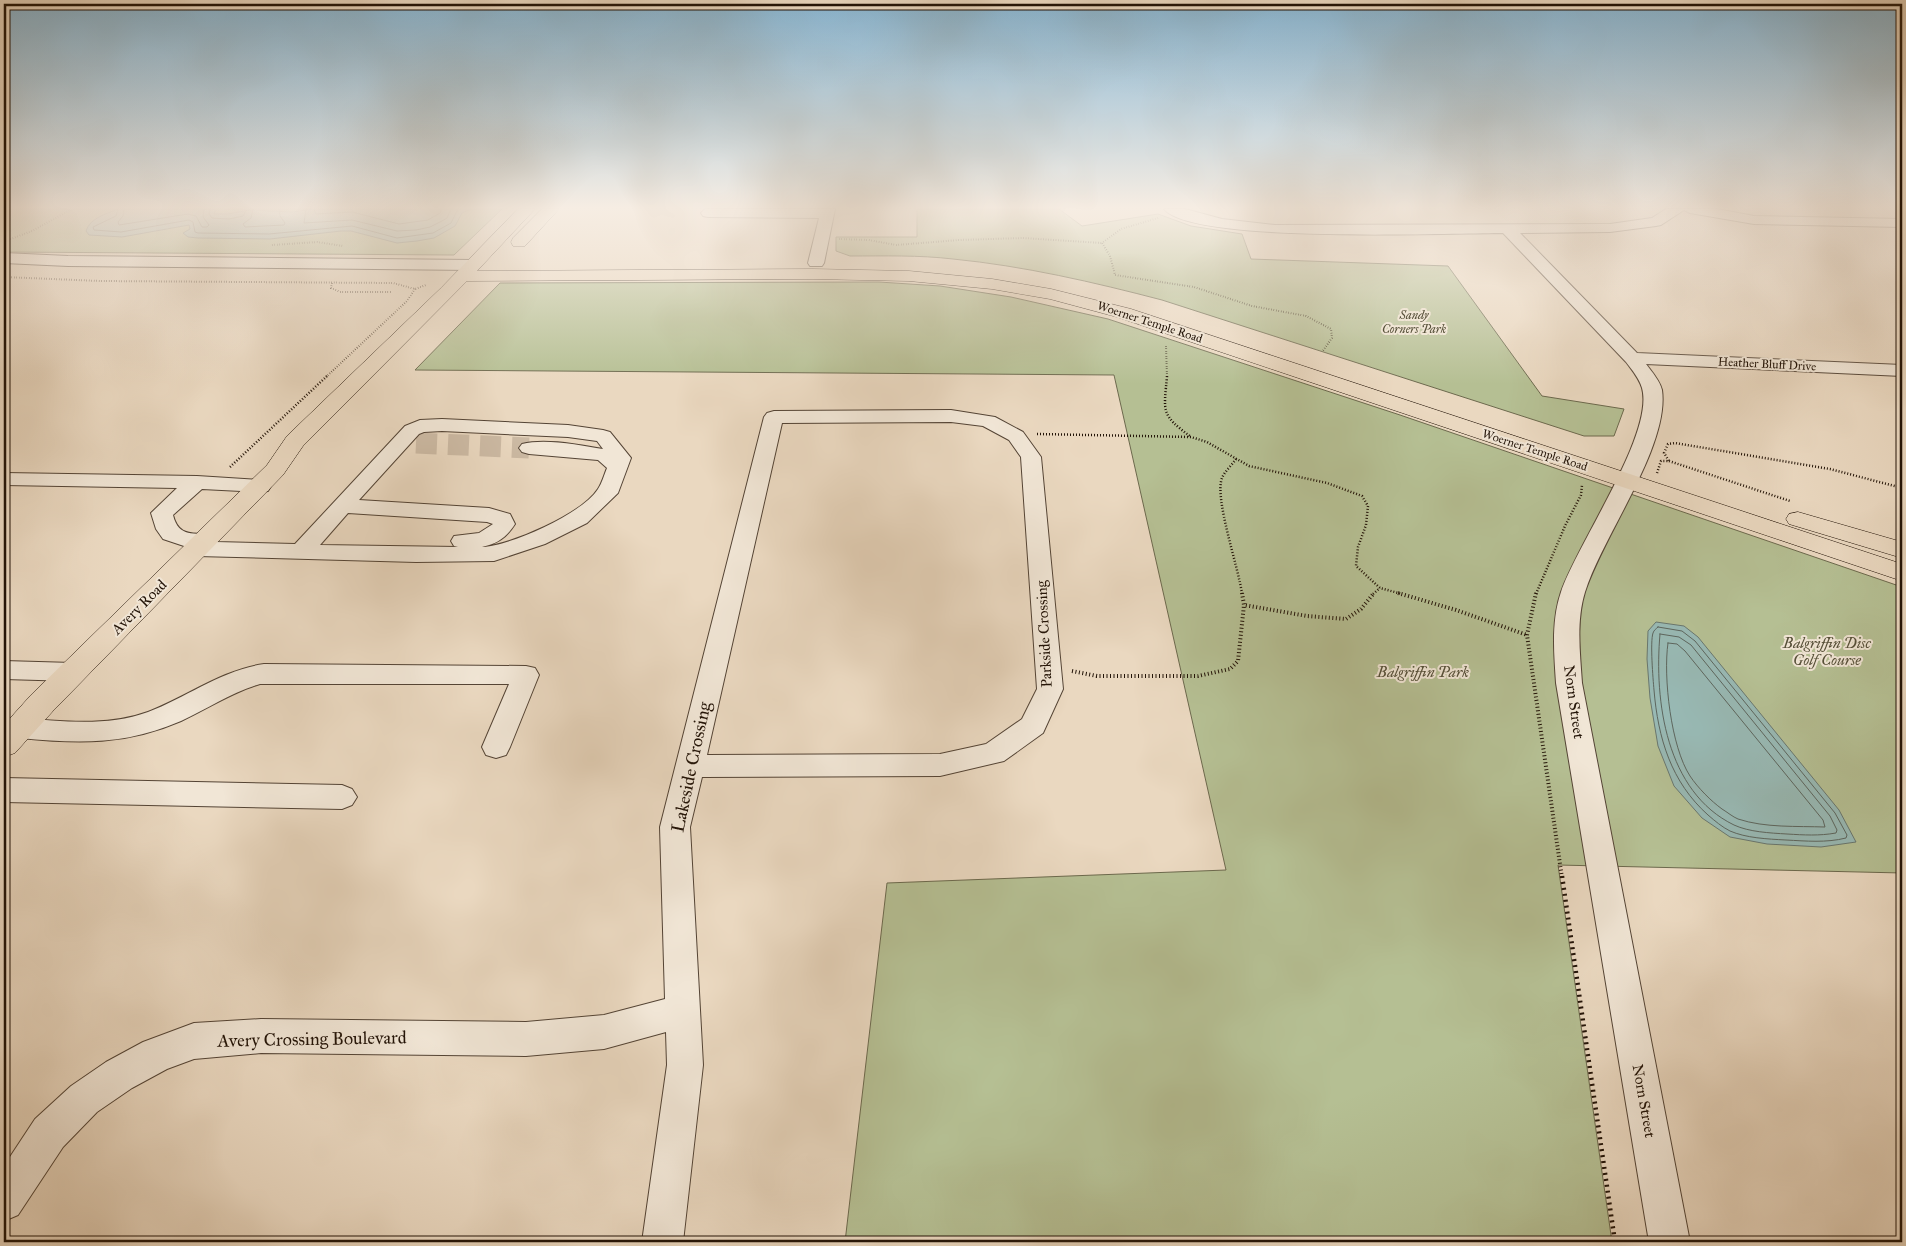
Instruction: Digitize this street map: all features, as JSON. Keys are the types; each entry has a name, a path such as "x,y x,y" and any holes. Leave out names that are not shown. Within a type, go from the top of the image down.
{"main road":[{"name":"Woerner Temple Road","path":"483,269 586,267"},
{"name":"Woerner Temple Road","path":"954,267 1046,280 1136,302 1511,423"},
{"name":"Woerner Temple Road","path":"483,269 909,276 992,284 1051,294 1124,313 1902,550"},
{"name":"Avery Road","path":"12,737 73,672 267,478 295,441 483,269"},
{"name":"Avery Road","path":"267,478 321,442 468,292 483,269"},
{"name":"Woerner Temple Road","path":"1642,470 1902,573"}],"street":[{"name":"Woerner Temple Road","path":"28,267 52,273 483,269"},
{"name":"Norn Street","path":"1545,267 1632,358 1644,374 1652,390 1651,423 1642,470 1573,592 1566,634 1569,683 1670,1242"},
{"name":"Heather Bluff Drive","path":"1632,358 1902,370"},
{"name":"Lakeside Crossing","path":"663,1242 685,1066 675,827 774,417 951,416 988,422 1019,439"},
{"path":"442,425 568,431 604,436 621,458 607,493 579,518 537,539 494,554 309,545 344,506 408,442 412,430 420,426 442,425"},
{"name":"Parkside Crossing","path":"689,766 940,765 994,754 1033,726 1050,689 1031,457 1019,439"},
{"path":"529,448 604,454 617,466"},
{"path":"4,479 197,482 267,478"},
{"path":"197,482 162,513 164,527 177,539 201,545 469,542 486,540 499,532 504,524 502,519 489,515 344,506"},
{"path":"4,670 73,672"},
{"path":"12,737 114,731 146,724 230,685 258,675 287,673 526,675 496,747"},
{"path":"4,790 342,797"},
{"name":"Avery Crossing Boulevard","path":"4,1201 48,1132 84,1099 119,1075 156,1055 194,1041 261,1036 526,1039 604,1032 682,1011"}],"path":[{"path":"1113,267 1115,274 1130,279 1183,284 1212,291 1262,308 1318,318 1331,329 1332,338 1322,352"},
{"path":"227,470 407,301 415,289 483,269"},
{"path":"4,278 100,281 393,283 415,289"},
{"path":"332,282 331,288 340,292 391,292"},
{"path":"1166,344 1168,368 1164,410 1172,423 1191,437"},
{"path":"1019,439 1043,433 1191,437 1207,442 1249,466 1327,483 1362,496 1368,506 1366,525 1358,547 1356,566 1367,578 1380,588 1456,610 1527,635"},
{"path":"1642,470 1664,453 1668,444 1675,443 1741,452 1830,469 1902,488"},
{"path":"1048,666 1097,676 1198,676 1230,669 1238,661 1244,605 1240,578 1222,507 1221,488 1222,478 1236,459"},
{"path":"1642,470 1795,503"},
{"path":"1584,480 1580,482 1581,495 1565,526 1535,596 1527,635 1615,1242"},
{"path":"1244,605 1307,616 1346,618 1361,609 1368,599 1380,588"}],"green space":[{"name":"Sandy Corners Park","path":"1013,267 1449,267 1542,396 1624,409 1614,436 1584,436 1162,300 1058,275"},
{"name":"Balgriffin Park","path":"879,282 940,286 1011,297 1108,319 1400,415 1902,587 1902,873 1558,865 1612,1242 845,1242 887,883 1226,870 1114,375 415,370 500,283"}],"water":[{"path":"1656,622 1684,626 1698,637 1839,810 1856,842 1821,847 1767,844 1730,837 1702,818 1674,786 1658,746 1650,698 1647,659 1648,631"}],"tunnel":[{"path":"416,443 529,448"}],"park label":[{"name":"Balgriffin Disc Golf Course","path":"1827,652"}]}
